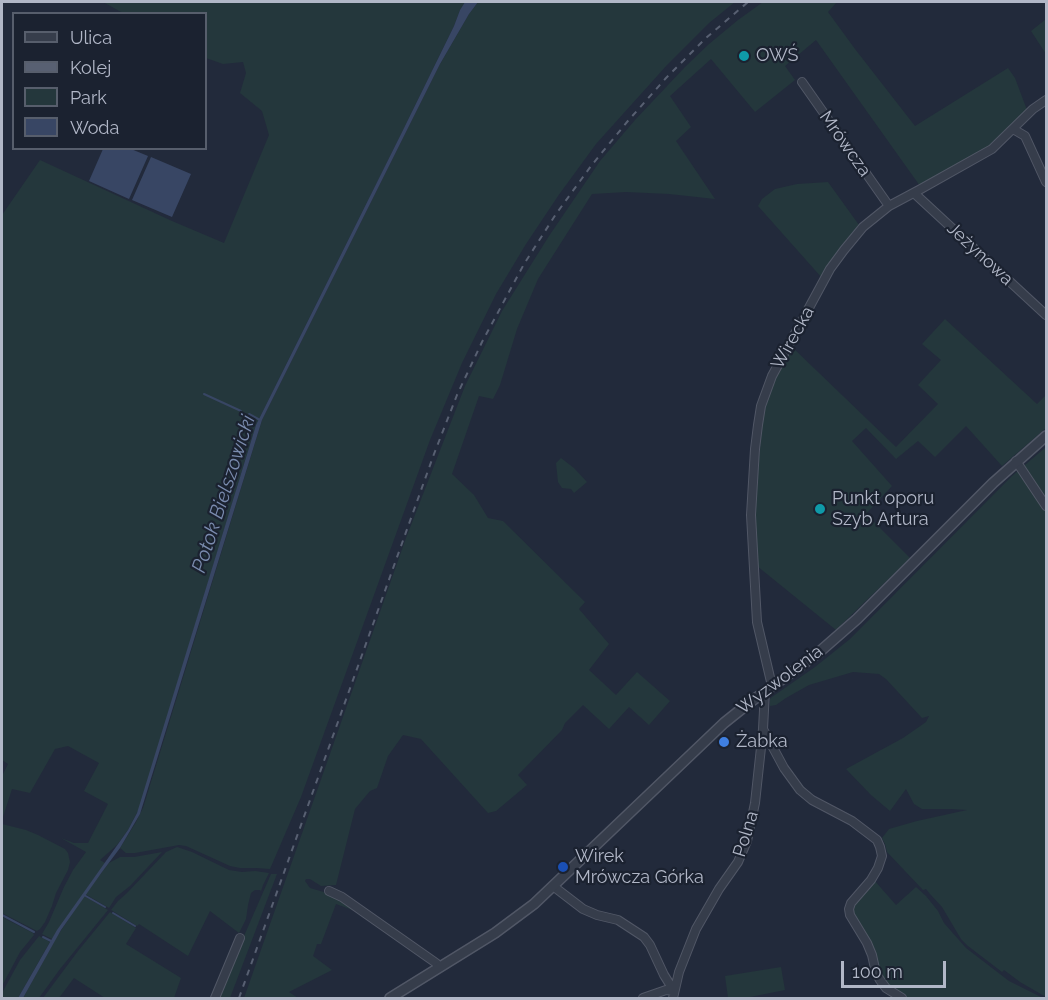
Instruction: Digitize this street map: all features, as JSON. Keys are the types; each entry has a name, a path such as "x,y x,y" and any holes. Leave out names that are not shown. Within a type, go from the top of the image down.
{"street":[{"name":"Mrówcza","path":"802,82 889,206"},
{"name":"Wirecka","path":"769,688 757,622 751,515 755,449 761,406 778,363 831,269 843,250 863,227 889,206 992,149 1033,110 1047,100"},
{"path":"1013,129 1025,136 1047,182"},
{"name":"Jeżynowa","path":"914,193 1047,315"},
{"name":"Wyzwolenia","path":"390,999 506,926 553,886 724,723 817,654 857,619 1016,461 1047,436"},
{"path":"1016,461 1047,506"},
{"name":"Polna","path":"674,995 679,972 696,929 738,862 747,841 754,813 769,688"},
{"path":"763,729 784,768 800,790 812,800 852,821 877,840 882,856 878,868 851,903 849,909 850,915 872,954 880,980 886,988 902,999"},
{"path":"553,886 583,909 618,920 644,937 674,995"},
{"path":"329,891 342,897 440,967"},
{"path":"215,999 240,938"},
{"path":"643,999 666,990 674,995"}],"green space":[{"path":"103,2 465,2 256,425 140,807 117,845 100,860 105,863 52,939 42,934 73,870 86,852 61,838 74,843 88,843 108,804 84,791 99,763 68,746 55,749 30,793 12,789 2,816 2,776 8,764 2,760 2,215 40,160 224,243 269,135 262,111 240,93 246,73 243,62 223,64 207,58 207,12 121,12"},
{"path":"478,2 735,2 709,23 667,65 596,144 526,244 496,294 462,363 430,440 301,797 270,869 230,866 179,845 126,853 120,848 143,808 262,420 440,64"},
{"path":"763,2 837,2 828,12 915,126 1008,68 1015,78 1027,110 995,143 920,186 816,40 785,66 795,80 755,112 711,59 670,96 691,127 676,141 715,199 626,192 592,194 538,279 517,329 500,385 493,399 479,396 452,474 474,495 488,518 503,521 585,602 579,609 609,644 589,670 616,695 637,672 670,701 649,725 629,707 609,729 583,705 518,775 527,785 496,811 488,813 421,739 403,735 388,756 377,788 370,791 355,809 336,885 321,886 310,879 305,881 310,888 334,895 361,913 336,904 321,944 317,944 313,956 332,970 289,992 298,998 244,998 406,538 465,386 502,311 600,161 685,67 709,44"},
{"path":"1046,19 1046,54 1031,31"},
{"path":"828,182 859,225 840,249 822,278 758,206 762,199 775,189 797,184"},
{"path":"945,319 1037,404 1046,395 1046,428 1002,466 966,426 935,457 918,441 896,459 866,428 852,441 892,486 866,514 910,558 836,630 757,566 755,500 764,406 779,368 791,346 896,447 938,404 918,385 941,360 922,344"},
{"path":"1046,447 1046,997 1004,970 1002,972 968,946 961,939 942,907 887,852 882,838 889,829 967,810 922,809 914,804 906,789 890,811 846,769 903,738 926,722 929,716 922,718 879,674 853,672 809,685 776,705 770,706 770,699 850,639 1012,476"},
{"path":"561,458 587,482 574,493 571,489 562,488 558,482 556,463"},
{"path":"2,824 38,835 65,849 68,853 70,862 68,870 45,922 37,931 2,913"},
{"path":"177,847 229,870 269,873 261,891 255,890 251,893 246,919 239,933 210,911 188,956 139,924 137,926 111,910 166,852"},
{"path":"162,852 130,886 116,897 109,908 85,894 109,863 120,857"},
{"path":"271,874 277,874 230,998 217,998"},
{"path":"874,880 896,905 916,887 926,896 944,923 966,948 1009,981 1043,998 907,998 890,988 879,976 851,912 856,901"},
{"path":"84,896 108,910 39,998 23,998 56,938"},
{"path":"110,912 136,928 126,944 181,978 174,998 105,998 74,978 59,998 43,998 78,951"},
{"path":"2,917 34,935 20,952 2,986"},
{"path":"39,936 50,942 18,998 2,998 2,993 20,960"},
{"path":"781,967 785,990 745,998 728,998 725,976"}],"water":[{"path":"465,2 478,2 440,64 262,420 140,814 120,848 61,930 23,998 18,998 57,930 128,830 137,813 256,425"},
{"path":"103,150 133,150 148,156 129,199 89,181"},
{"path":"151,157 191,174 172,217 132,200"}],"waterway":[{"name":"Potok Bielszowicki","path":"204,394 241,411"},
{"name":"Potok Bielszowicki","path":"249,414 260,420"},
{"path":"84,895 105,907"},
{"path":"113,913 135,926"},
{"path":"2,915 34,932"},
{"path":"43,937 51,941"}],"railway":[{"path":"239,998 434,454 457,395 482,342 524,264 556,214 591,166 666,78 706,38 748,2"}],"place":[{"name":"OWŚ","path":"744,56"},
{"name":"Punkt oporu Szyb Artura","path":"820,509"},
{"name":"Żabka","path":"724,742"},
{"name":"Wirek Mrówcza Górka","path":"563,867"}]}
